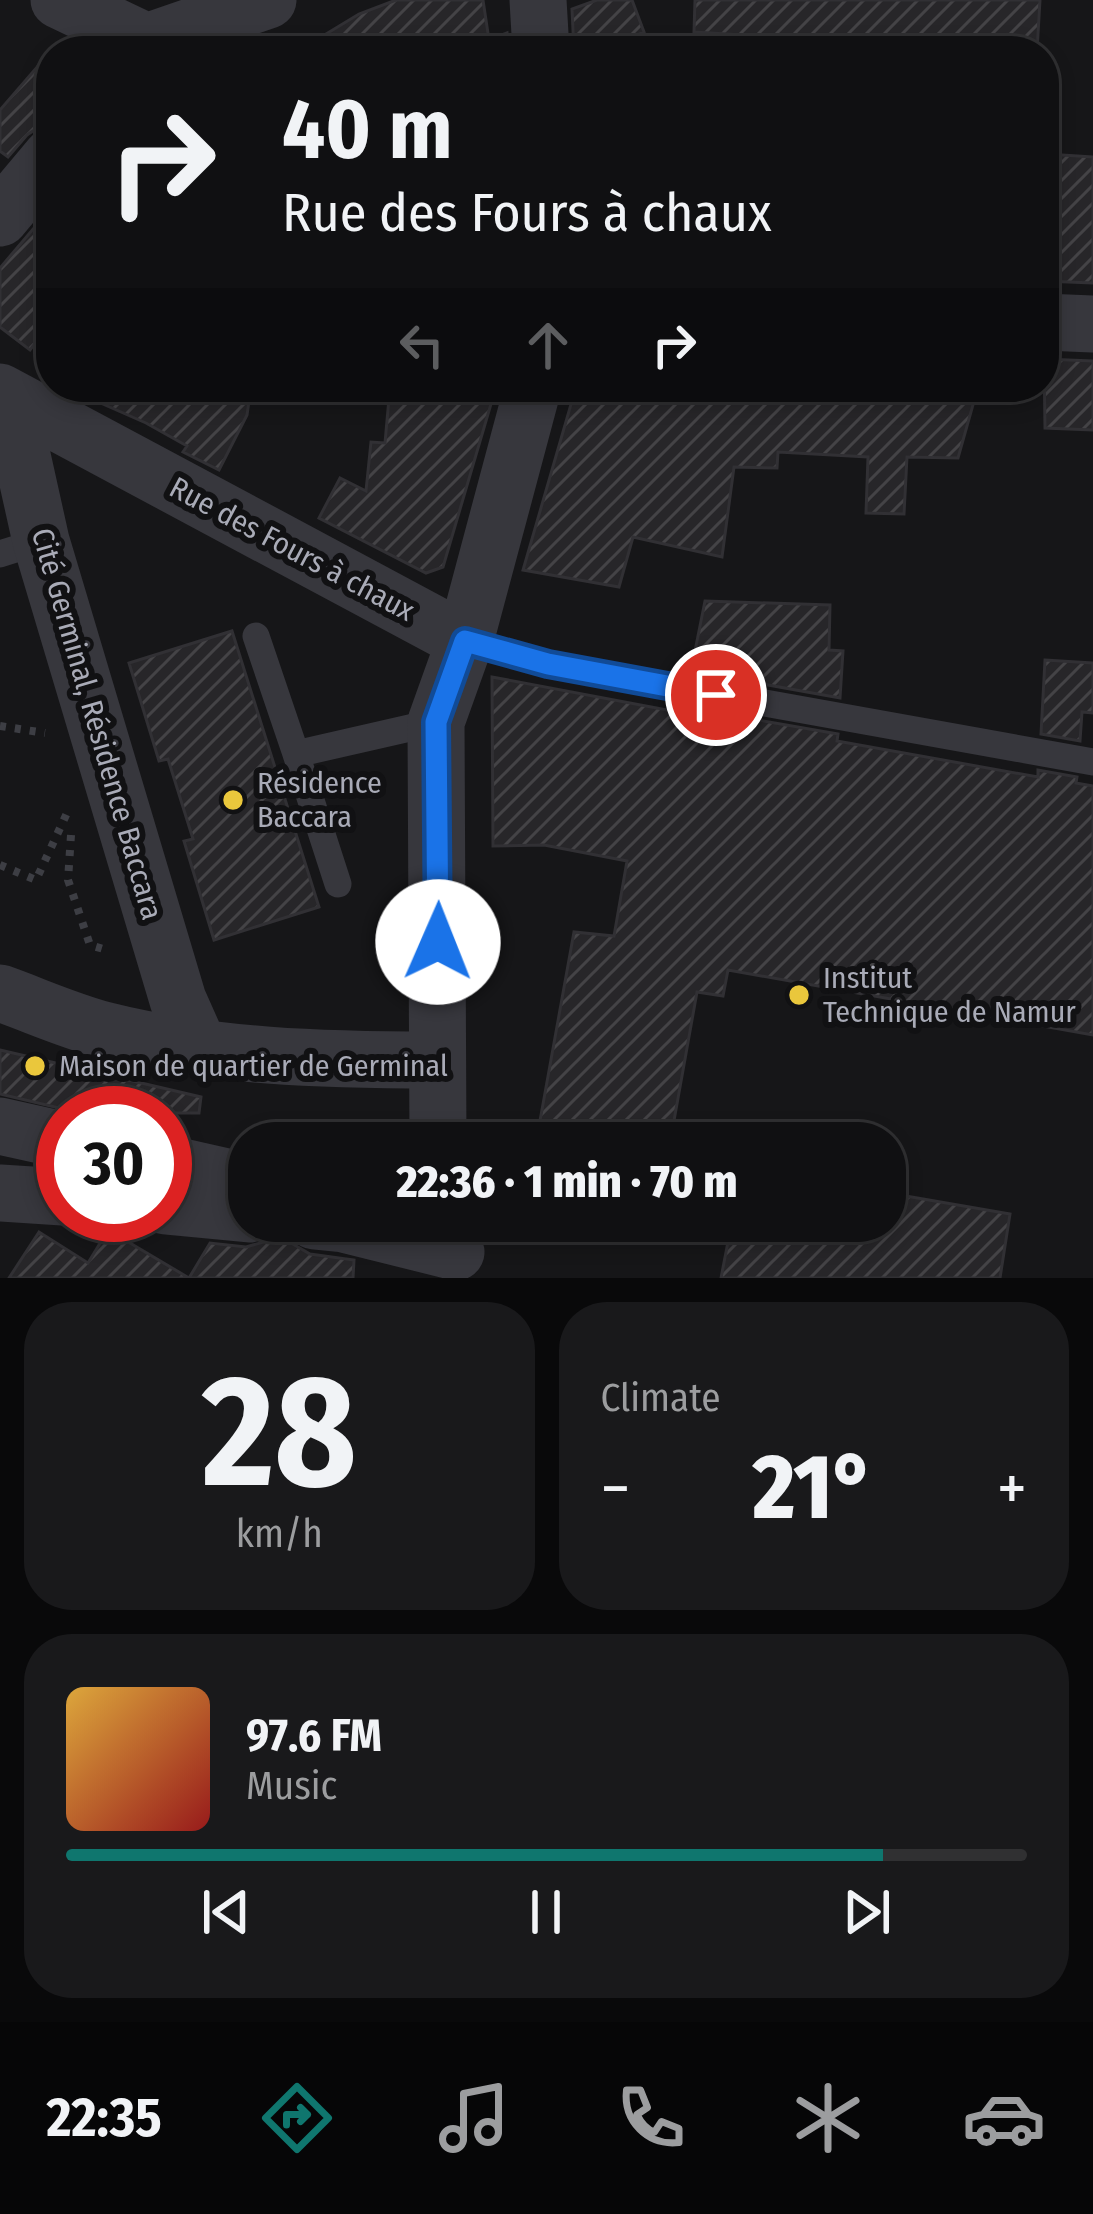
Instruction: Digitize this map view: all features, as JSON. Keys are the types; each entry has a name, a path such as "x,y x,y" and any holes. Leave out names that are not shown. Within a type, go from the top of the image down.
{"street":[{"path":"58,0 123,36"},
{"path":"172,36 268,0"},
{"path":"538,0 540,36"},
{"path":"0,218 36,176"},
{"path":"1059,323 1093,325"},
{"name":"Rue des Fours à chaux","path":"4,394 465,641"},
{"name":"Cité Germinal, Résidence Baccara","path":"4,394 20,548 178,1000 199,1047"},
{"path":"437,1122 436,722 465,641 529,402"},
{"path":"0,992 104,1030 199,1047 355,1060 435,1060"},
{"path":"0,1126 36,1134"},
{"path":"192,1169 228,1177"},
{"path":"0,1193 36,1195"},
{"path":"192,1209 228,1212"},
{"path":"424,1242 460,1250"}],"lane":[{"path":"256,636 338,884"},
{"name":"Rue des Fours à chaux","path":"465,641 548,664 1093,763"},
{"path":"296,754 436,722"}],"path":[{"path":"0,865 36,880 66,815"}],"building":[{"path":"396,0 483,0 488,36 323,36 359,14"},
{"path":"597,0 632,0 644,32 637,36 573,36 572,9"},
{"path":"695,0 1040,0 1038,36 694,32"},
{"path":"36,68 36,129 8,157 0,151 0,110"},
{"path":"1059,155 1093,157 1093,283 1059,282"},
{"path":"36,226 36,342 30,350 0,327 0,268"},
{"path":"1059,360 1093,361 1093,430 1045,428 1045,402 1059,402"},
{"path":"98,402 249,402 219,470 183,452 187,446"},
{"path":"389,402 492,402 443,567 426,573 319,518 340,478 366,491 371,442 385,443"},
{"path":"572,402 974,402 958,458 907,457 904,514 866,513 868,457 778,452 777,468 734,467 722,557 633,537 619,587 523,570"},
{"path":"705,601 830,605 829,650 843,651 840,698 691,671"},
{"name":"Résidence Baccara","path":"232,631 319,907 214,940 184,841 193,839 168,759 159,761 129,663"},
{"path":"1045,660 1093,663 1093,713 1082,712 1080,741 1041,734"},
{"path":"492,677 683,713 684,707 838,734 837,741 1038,777 1038,770 1077,777 1076,783 1093,786 1093,1035 728,970 723,996 697,992 674,1122 540,1122 574,932 614,936 627,861 544,845 493,846"},
{"path":"0,1050 154,1086 36,1086 36,1103 0,1094"},
{"path":"192,1095 201,1097 199,1113 192,1113"},
{"path":"906,1196 1010,1214 1000,1278 721,1278 728,1242 906,1242"},
{"path":"36,1237 36,1242 55,1242 88,1263 101,1242 128,1242 189,1278 9,1278"},
{"path":"279,1242 310,1254 354,1260 353,1278 189,1278 210,1243 246,1247"}],"place":[{"name":"Résidence Baccara","path":"233,800"},
{"name":"Institut Technique de Namur","path":"799,995"},
{"name":"Maison de quartier de Germinal","path":"35,1066"}],"route":[{"path":"438,942 436,722 465,641 548,664 716,695"}]}
